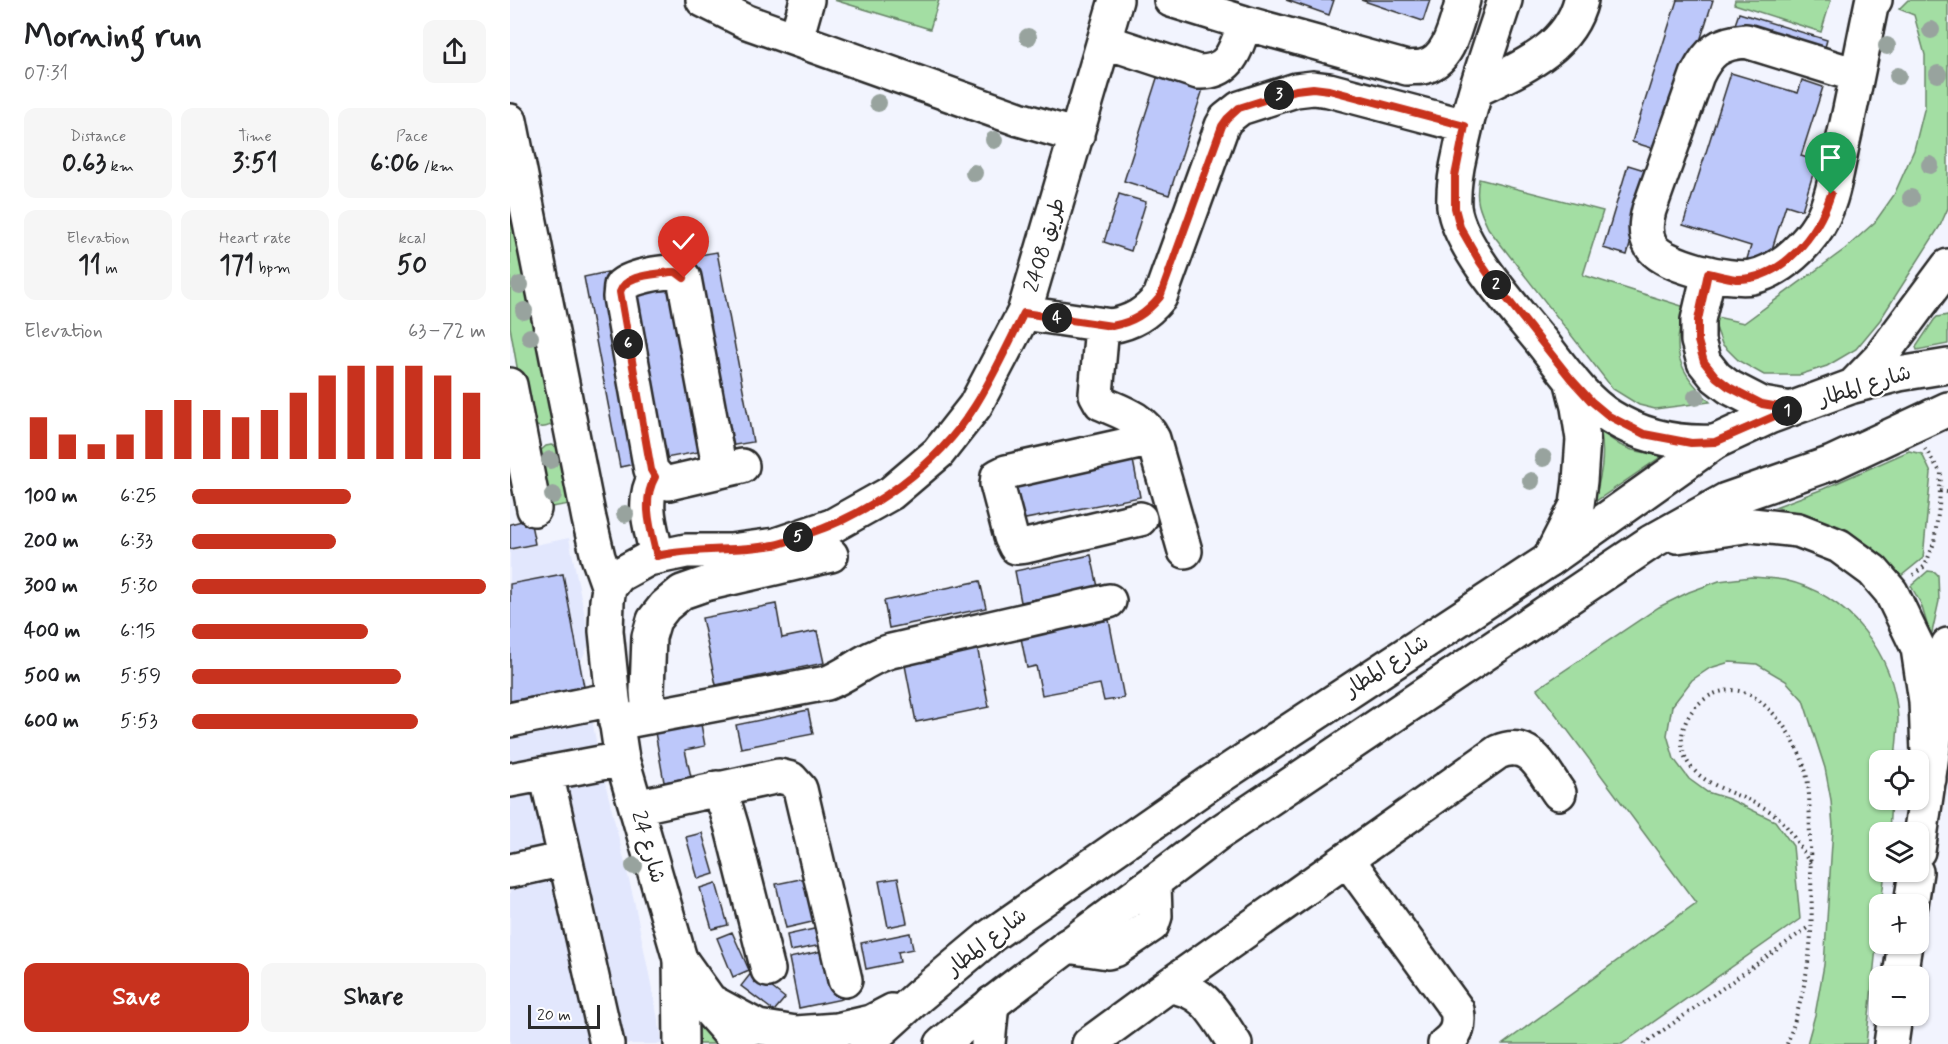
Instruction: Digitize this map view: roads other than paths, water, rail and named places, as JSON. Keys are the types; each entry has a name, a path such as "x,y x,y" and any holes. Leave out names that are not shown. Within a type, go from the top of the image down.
{"main road":[{"path":"703,0 747,22 1019,119 1077,136"},
{"path":"796,39 807,0"},
{"name":"طريق 2408","path":"609,588 619,575 657,556 686,551 730,551 776,544 832,526 891,494 938,453 975,406 1024,313 1116,0"},
{"path":"1171,0 1245,24 1407,68 1424,67 1438,60 1448,47 1463,0"},
{"path":"1505,0 1465,126 1455,176 1455,208 1460,227 1493,281 1591,401 1609,416 1644,434 1691,443 1715,442"},
{"path":"1476,90 1526,65 1559,41 1570,28 1578,13 1581,0"},
{"path":"1857,75 1746,41 1730,42 1715,49 1697,75 1649,210 1646,234 1651,246 1659,255 1708,273 1736,279 1755,276 1773,269 1804,245 1816,230 1825,213 1831,194 1857,75 1872,2 1875,0"},
{"path":"1104,41 1198,72 1209,72 1229,61 1245,24"},
{"path":"1024,313 1112,326 1126,324 1139,318 1150,309 1160,297 1222,126 1239,108 1296,90 1313,88 1329,90 1465,126"},
{"path":"510,121 518,207 594,541 609,588 606,601 606,631"},
{"path":"1853,386 1879,359 1948,266"},
{"path":"670,272 680,274 686,283 731,469 669,483 655,477 651,470 620,292 621,286 630,279 670,272"},
{"path":"1708,273 1698,320 1698,341 1704,362 1716,377 1745,396 1762,404 1791,409"},
{"path":"1102,326 1097,399 1143,424 1149,431 1185,551"},
{"name":"شارع المطار","path":"866,1044 992,935 1191,796 1549,560 1715,442 1791,409 1853,386 1899,374 1948,366"},
{"path":"1549,560 1577,505 1580,481 1583,440 1571,379"},
{"path":"510,385 515,438 534,509"},
{"name":"شارع المطار","path":"942,1044 992,1003 1154,884 1217,834 1651,542 1726,500 1832,463 1948,409"},
{"path":"515,438 570,429"},
{"path":"1140,519 1016,547 1011,537 997,480 998,476 1006,472 1153,439"},
{"path":"655,477 648,493 647,506 657,556"},
{"path":"1651,542 1708,530 1752,525 1798,530 1839,546 1873,571 1891,592 1918,648 1926,701 1928,750"},
{"name":"طريق 2408","path":"606,631 612,617 622,604 646,584 730,551"},
{"path":"649,717 647,691 649,637 654,620 666,606 682,592 705,584 831,555"},
{"path":"510,720 614,711 649,717 826,683 876,655 1109,601"},
{"name":"شارع 24","path":"606,631 614,711 622,759 680,959 702,1002 739,1044"},
{"path":"1929,779 1948,645"},
{"path":"1089,1044 1498,752 1518,748 1532,755 1559,793"},
{"path":"510,780 622,759"},
{"path":"546,773 608,1044"},
{"path":"636,807 779,776 791,779 800,789 845,980"},
{"path":"717,788 732,828 768,970"},
{"path":"1347,859 1458,1010 1458,1029 1453,1038 1445,1044"},
{"path":"510,871 565,860"},
{"path":"680,959 710,1001 758,1027 796,1033 837,1030 871,1022 919,996"},
{"path":"680,959 681,1044"},
{"path":"1168,986 1188,989 1205,1000 1235,1044"},
{"path":"988,1044 992,1003"},
{"path":"1891,1044 1894,1026"}]}
